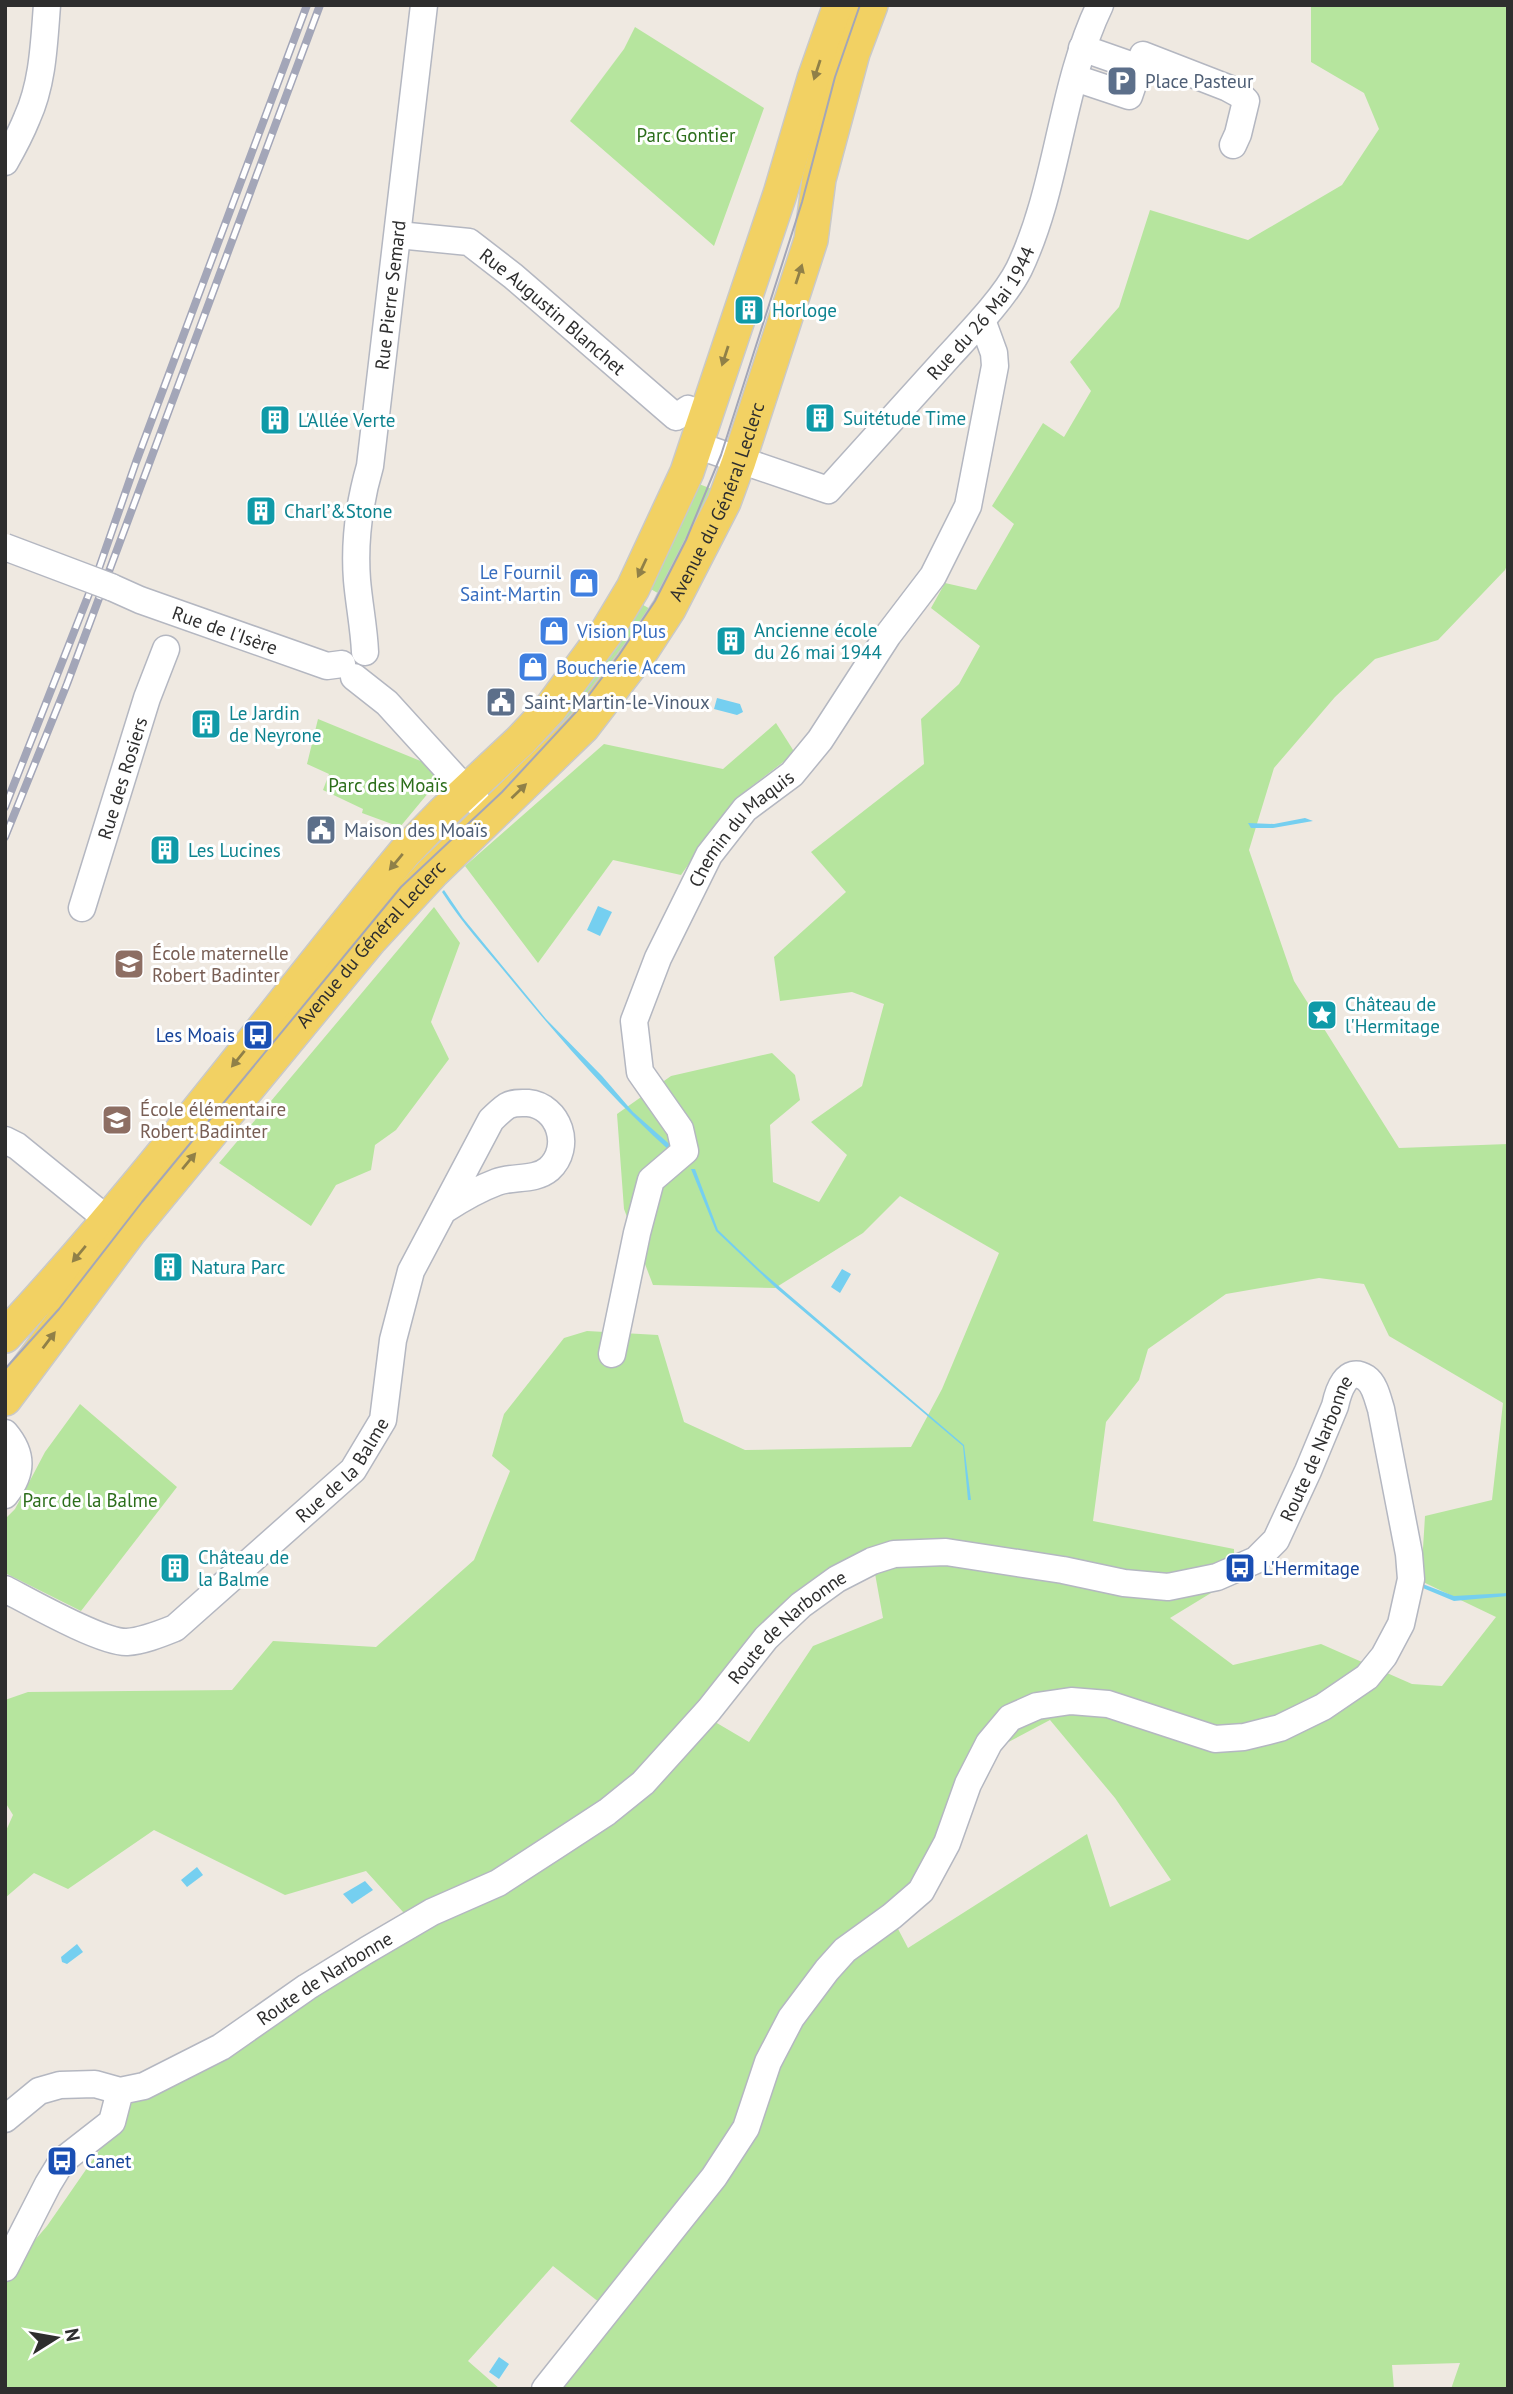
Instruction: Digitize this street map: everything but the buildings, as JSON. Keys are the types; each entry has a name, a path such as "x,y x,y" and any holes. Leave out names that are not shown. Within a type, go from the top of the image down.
{"main road":[{"name":"Avenue du Général Leclerc","path":"5,1336 108,1220 405,852 550,709 606,633 633,588 687,472 780,194 839,5"},
{"name":"Avenue du Général Leclerc","path":"5,1399 130,1231 370,940 433,872 583,727 643,649 669,609 724,502 739,461 811,240 819,179 853,53 871,5"}],"street":[{"path":"5,162 28,117 36,92 42,65 47,5"},
{"name":"Rue Pierre Semard","path":"356,661 356,551 359,506 370,466 424,5"},
{"name":"Rue du 26 Mai 1944","path":"696,445 828,490 982,320 1017,271 1046,192 1082,48 1100,5"},
{"path":"1082,48 1139,68"},
{"path":"1075,78 1129,96 1143,55 1168,63 1239,94 1246,102 1233,145"},
{"name":"Rue Augustin Blanchet","path":"398,235 470,242 676,416 690,410"},
{"name":"Chemin du Maquis","path":"612,1354 651,1180 685,1150 680,1129 640,1072 634,1021 659,958 709,855 745,809 792,774 820,740 888,635 933,576 968,506 995,366 994,353 982,320"},
{"name":"Rue de l'Isère","path":"5,548 140,600 327,666 356,661"},
{"name":"Rue des Rosiers","path":"82,908 147,698 166,649"},
{"path":"356,661 387,703 492,817"},
{"name":"Rue de la Balme","path":"5,1589 96,1634 125,1643 175,1629 353,1470 383,1420 393,1340 411,1271 491,1120 508,1106 518,1102 538,1104 551,1112 560,1126 561,1144 549,1169 535,1176 500,1181 475,1191 444,1210"},
{"path":"5,1140 17,1146 108,1220"},
{"name":"Route de Narbonne","path":"5,2119 39,2091 60,2085 95,2084 120,2091 144,2086 221,2047 307,1987 432,1912 498,1883 607,1812 643,1783 709,1710 766,1638 837,1579 872,1561 894,1554 946,1552 1051,1568 1124,1583 1168,1587 1201,1582 1231,1573 1256,1560 1276,1540 1335,1406 1339,1387 1348,1377 1367,1378 1374,1388 1381,1409 1409,1554 1410,1585 1401,1624 1384,1656 1367,1677 1323,1707 1280,1728 1244,1738 1215,1739 1108,1704 1071,1701 1037,1706 1010,1718 989,1743 968,1784 947,1843 921,1891 845,1950 827,1969 791,2018 768,2062 746,2128 715,2177 545,2389"},
{"path":"5,1433 20,1455 20,1468 13,1485 5,1495"},
{"path":"5,2268 62,2161 112,2122 120,2091"}],"green space":[{"path":"1311,5 1508,5 1508,563 1505,570 1438,640 1375,659 1335,697 1274,768 1249,850 1294,981 1399,1148 1508,1144 1508,2389 1451,2389 1460,2363 1392,2365 1394,2389 545,2389 609,2310 553,2266 468,2361 500,2389 5,2389 5,2275 47,2226 132,2103 328,1988 413,1923 366,1871 285,1895 154,1830 68,1889 34,1873 5,1898 5,1833 13,1815 5,1802 5,1700 28,1692 232,1690 273,1641 376,1647 474,1560 510,1471 492,1456 504,1414 564,1338 587,1331 658,1335 684,1422 745,1450 911,1447 942,1389 999,1253 900,1196 863,1233 775,1288 653,1285 624,1209 617,1114 671,1076 772,1053 795,1075 800,1100 770,1125 773,1182 819,1202 847,1155 811,1122 862,1086 884,1004 852,992 780,1001 774,957 846,892 811,852 924,764 921,719 959,684 980,646 931,608 945,583 976,590 1014,524 992,506 1043,423 1064,437 1091,391 1070,362 1119,307 1150,210 1248,240 1342,185 1379,129 1364,93 1311,62","holes":["1319,1278 1364,1284 1389,1336 1503,1403 1492,1500 1425,1516 1421,1581 1496,1617 1442,1686 1412,1684 1321,1644 1233,1665 1170,1618 1234,1579 1234,1549 1093,1521 1106,1422 1139,1380 1148,1349 1226,1294","874,1568 883,1618 813,1646 749,1742 705,1716 797,1604","1050,1720 1115,1798 1171,1880 1110,1907 1087,1834 908,1948 897,1927 999,1747"]},
{"name":"Parc Gontier","path":"635,27 764,108 714,246 570,121 624,49"},
{"path":"691,481 720,492 668,599 642,584"},
{"path":"633,599 657,613 533,768 519,752"},
{"name":"Parc des Moaïs","path":"318,719 423,762 439,780 400,827 362,813 363,809 323,790 329,774 307,764"},
{"path":"776,723 795,753 735,799 681,875 613,860 538,963 465,866 604,744 723,769"},
{"path":"434,907 460,943 431,1022 449,1059 396,1130 375,1145 371,1170 336,1185 311,1226 219,1163"},
{"name":"Parc de la Balme","path":"80,1404 177,1487 81,1611 5,1573 5,1519 15,1509 45,1452"}],"water":[{"path":"717,698 740,704 743,712 737,715 714,709"},
{"path":"1305,818 1313,821 1273,828 1251,828 1248,823 1274,824"},
{"path":"444,890 463,918 546,1019 633,1112 675,1149 670,1151 648,1131 567,1045 466,925 442,892"},
{"path":"598,906 612,912 600,936 587,930"},
{"path":"691,1169 695,1169 718,1230 760,1270 964,1445 971,1500 968,1500 963,1446 776,1288 716,1231"},
{"path":"842,1269 851,1274 840,1293 831,1287"},
{"path":"1420,1583 1454,1596 1508,1593 1508,1596 1454,1601 1418,1586"},
{"path":"197,1867 203,1875 187,1887 181,1880"},
{"path":"365,1881 373,1890 352,1904 343,1894"},
{"path":"77,1944 83,1952 67,1964 62,1962 61,1957"},
{"path":"499,2357 509,2364 499,2379 489,2372"}],"tram line":[{"path":"5,1369 59,1309 142,1202 401,887 502,792 577,711 655,601 686,540 721,455 802,202 835,77 860,5"}],"railway":[{"path":"5,807 98,571 136,462 307,5"},
{"path":"5,837 67,684 320,5"}],"place":[{"name":"Place Pasteur","path":"1122,81"},
{"name":"Horloge","path":"749,310"},
{"name":"Suitétude Time","path":"820,418"},
{"name":"L'Allée Verte","path":"275,420"},
{"name":"Charl’&Stone","path":"261,511"},
{"name":"Le Fournil Saint-Martin","path":"584,583"},
{"name":"Vision Plus","path":"554,631"},
{"name":"Ancienne école du 26 mai 1944","path":"731,641"},
{"name":"Boucherie Acem","path":"533,667"},
{"name":"Saint-Martin-le-Vinoux","path":"501,702"},
{"name":"Le Jardin de Neyrone","path":"206,724"},
{"name":"Maison des Moaïs","path":"321,830"},
{"name":"Les Lucines","path":"165,850"},
{"name":"École maternelle Robert Badinter","path":"129,964"},
{"name":"Château de l'Hermitage","path":"1322,1015"},
{"name":"Les Moais","path":"258,1035"},
{"name":"École élémentaire Robert Badinter","path":"117,1120"},
{"name":"Natura Parc","path":"168,1267"},
{"name":"Château de la Balme","path":"175,1568"},
{"name":"L'Hermitage","path":"1240,1568"},
{"name":"Canet","path":"62,2161"}]}
